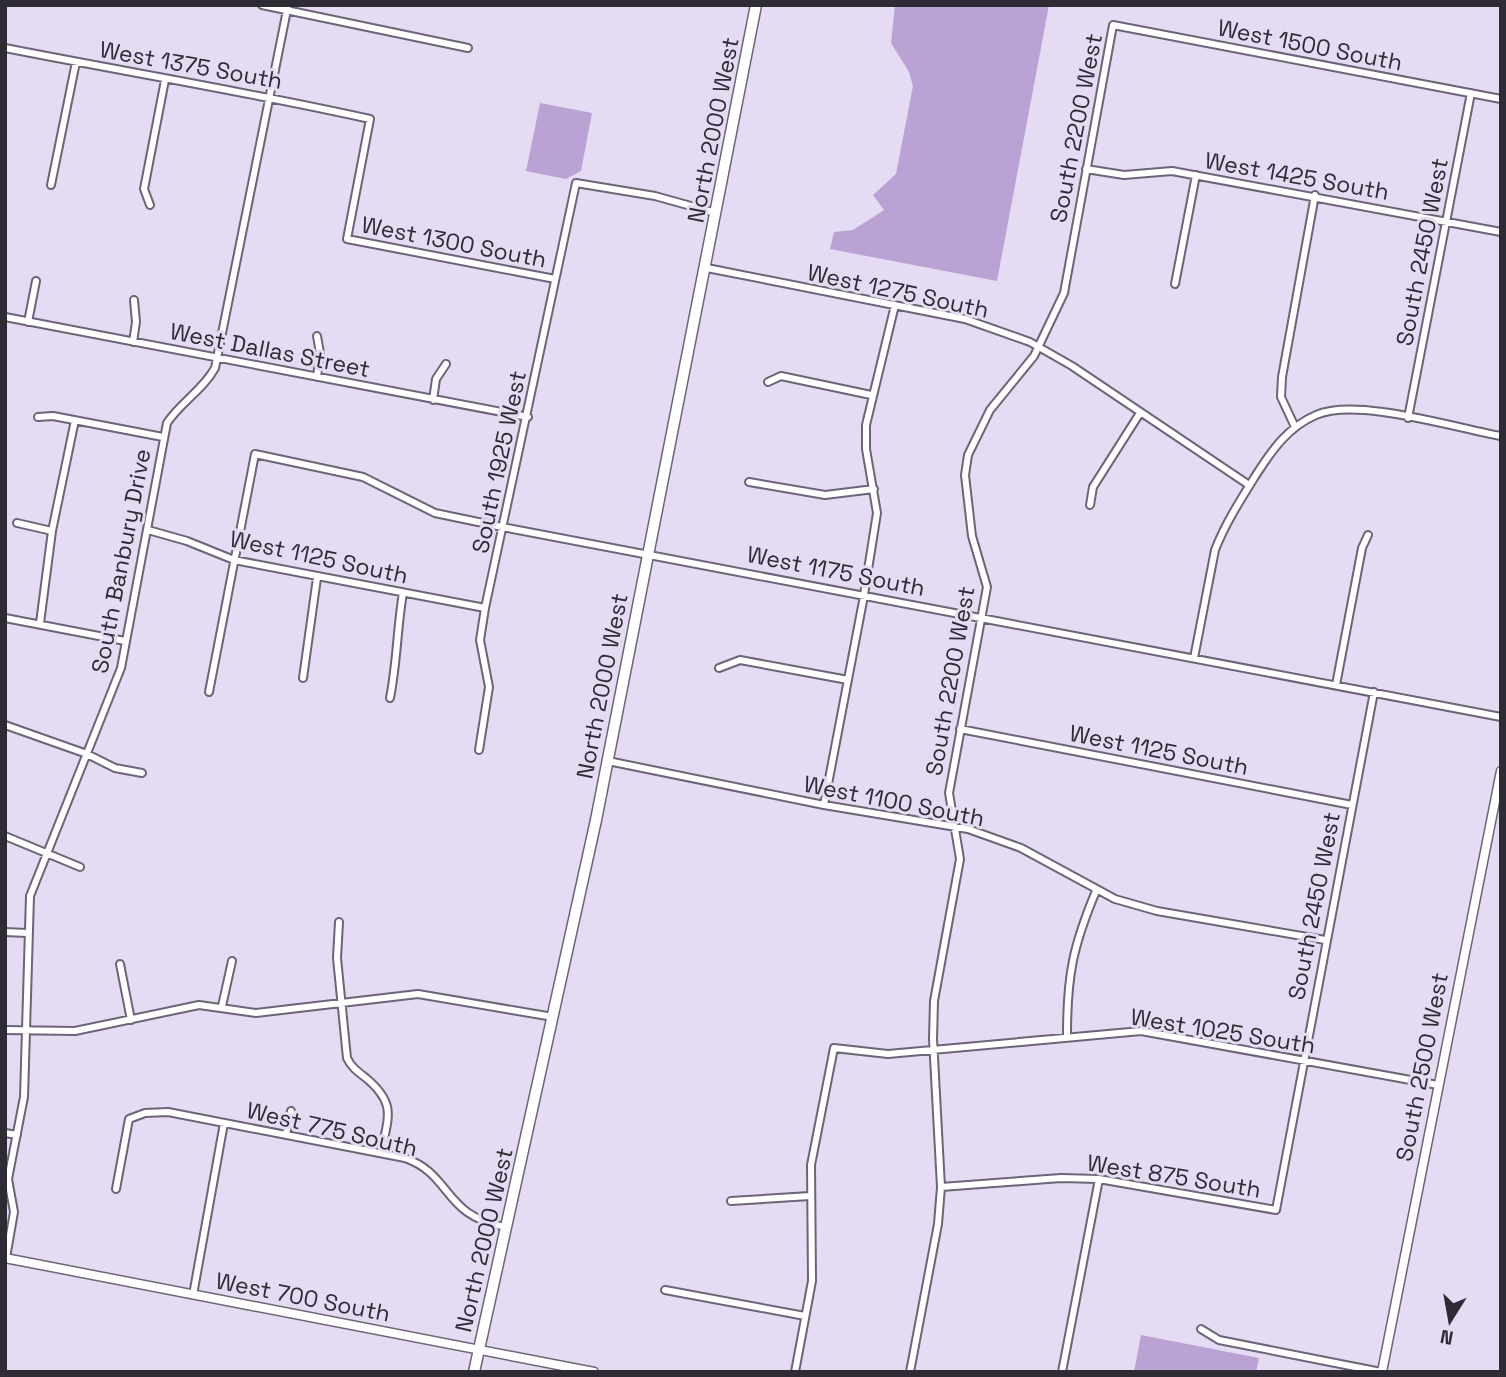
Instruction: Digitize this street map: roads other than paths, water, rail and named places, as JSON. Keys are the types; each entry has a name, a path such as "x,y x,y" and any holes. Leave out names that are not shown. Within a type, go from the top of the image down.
{"main road":[{"name":"North 2000 West","path":"474,1372 608,761 647,553 707,268 756,5"}],"street":[{"path":"262,5 287,8 468,48"},
{"name":"South Banbury Drive","path":"6,1258 14,1212 8,1179 24,1097 30,896 121,668 163,437 175,411 209,380 218,358 287,8"},
{"name":"West 1500 South","path":"1113,25 1501,99"},
{"name":"South 2200 West","path":"910,1372 938,1224 941,1187 933,1050 934,1001 960,859 949,793 987,587 972,536 965,475 968,455 990,410 1026,369 1064,293 1113,25"},
{"name":"West 1375 South","path":"5,48 165,80 270,96 370,119 347,239"},
{"path":"51,185 76,62"},
{"path":"150,205 144,189 165,80"},
{"name":"South 2450 West","path":"1408,418 1471,93"},
{"name":"West 1425 South","path":"1086,169 1125,175 1172,171 1315,195 1501,232"},
{"path":"1175,284 1196,175"},
{"name":"South 1925 West","path":"480,750 489,687 480,640 485,608 576,183 655,196 716,213"},
{"path":"1295,427 1281,397 1282,377 1315,195"},
{"name":"West 1300 South","path":"347,239 555,279"},
{"name":"West 1275 South","path":"707,268 965,319 1039,347 1072,366 1249,485"},
{"path":"28,322 36,281"},
{"path":"133,342 136,322 134,300"},
{"path":"824,805 877,513 866,449 871,395 895,305"},
{"name":"West Dallas Street","path":"5,317 528,417"},
{"path":"317,336 320,354 317,377"},
{"path":"433,400 436,379 446,364"},
{"path":"768,382 781,376 871,395"},
{"path":"1194,658 1215,550 1249,485 1282,439 1295,427 1317,414 1344,409 1501,436"},
{"path":"1090,505 1093,487 1140,413"},
{"path":"38,417 75,420 163,437"},
{"path":"40,623 52,531 75,420"},
{"name":"West 1175 South","path":"234,560 255,454 363,477 435,513 1501,717"},
{"path":"749,482 825,495 874,489"},
{"path":"17,523 52,531"},
{"name":"West 1125 South","path":"148,530 187,541 234,560 485,608"},
{"path":"1336,685 1362,548 1368,535"},
{"path":"209,692 234,560"},
{"path":"303,678 317,578"},
{"path":"390,698 398,655 398,623 403,593"},
{"path":"5,618 125,641"},
{"path":"719,668 740,660 848,680"},
{"name":"South 2450 West","path":"1276,1210 1374,692"},
{"path":"5,725 87,754 115,768 142,774"},
{"name":"West 1125 South","path":"960,729 1352,805"},
{"name":"West 1100 South","path":"608,761 824,805 956,827 1021,848 1096,891 1157,911 1325,940"},
{"name":"South 2500 West","path":"1381,1372 1501,771"},
{"path":"5,836 80,867"},
{"path":"1067,1035 1066,990 1071,955 1096,891"},
{"path":"339,922 337,958 349,1062 383,1094 388,1105 382,1153"},
{"path":"5,932 27,933"},
{"path":"222,1006 232,961"},
{"path":"120,964 131,1020"},
{"path":"5,1030 75,1031 199,1005 222,1006 256,1013 341,1002 434,995 553,1017"},
{"name":"West 1025 South","path":"810,1196 811,1166 834,1048 888,1054 1067,1035 1141,1031 1438,1085"},
{"path":"286,1135 291,1111"},
{"name":"West 775 South","path":"116,1189 129,1119 145,1113 168,1112 382,1153 421,1165 433,1174 462,1211 486,1224 506,1227"},
{"path":"193,1295 225,1123"},
{"path":"5,1133 17,1135"},
{"name":"West 875 South","path":"941,1187 1061,1178 1099,1179 1276,1210"},
{"path":"1062,1372 1099,1179"},
{"path":"731,1201 810,1196 814,1245 805,1316 794,1372"},
{"name":"West 700 South","path":"6,1258 594,1372"},
{"path":"665,1290 805,1316"},
{"path":"1202,1329 1219,1340 1381,1372"}]}
